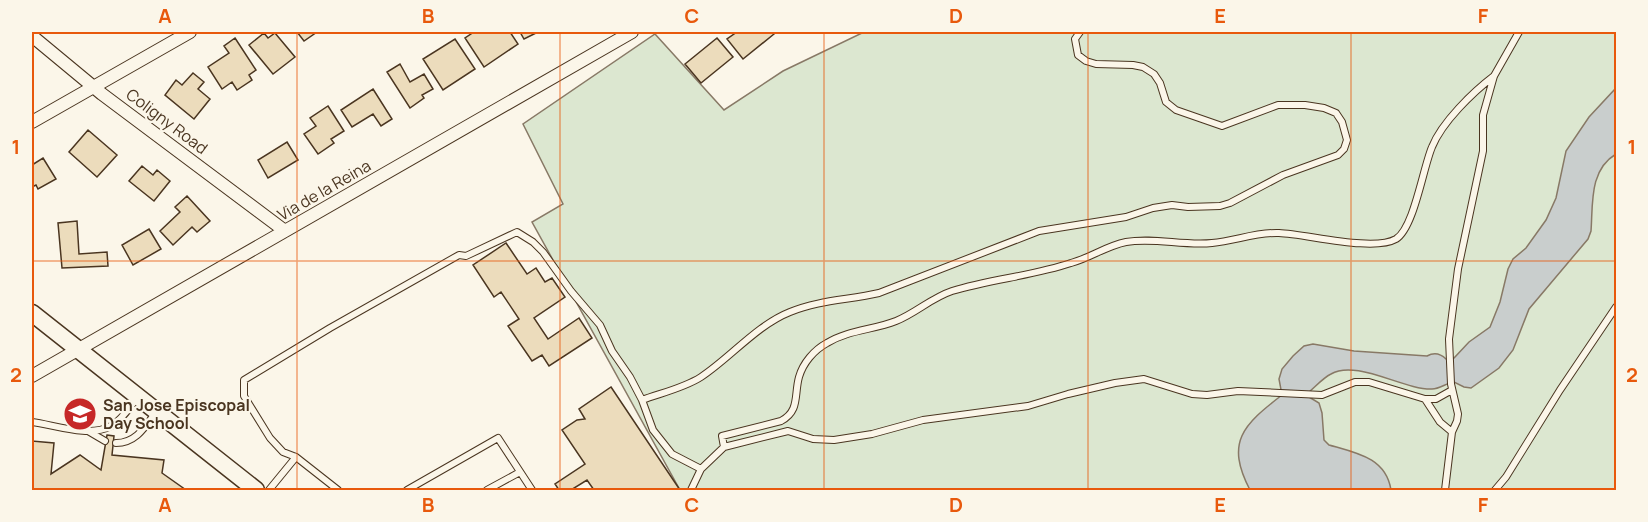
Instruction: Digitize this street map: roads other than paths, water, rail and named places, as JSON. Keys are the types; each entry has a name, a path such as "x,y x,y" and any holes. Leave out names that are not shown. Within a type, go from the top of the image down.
{"main road":[{"path":"32,314 256,490"}],"street":[{"path":"32,122 190,32"},
{"name":"Via de la Reina","path":"32,376 632,32"},
{"name":"Coligny Road","path":"32,36 285,231"}],"lane":[{"path":"642,400 700,378 773,320 790,312 835,299 879,293 1040,231 1126,217 1153,208 1172,205 1220,206 1282,175 1338,155 1344,149 1347,140 1342,122 1336,113 1324,108 1278,105 1222,126 1176,110 1166,102 1160,83 1154,74 1143,67 1096,64 1078,55 1075,39 1080,32"},
{"path":"1445,490 1452,432 1458,414 1451,387 1449,339 1458,269 1483,151 1483,115 1494,76 1519,32"},
{"path":"724,447 722,436 781,421 788,417 794,410 799,379 804,366 826,343 857,330 897,321 931,300 975,284 1057,267 1126,242 1145,240 1186,244 1211,243 1260,233 1280,233 1356,243 1385,243 1396,238 1403,233 1410,219 1432,146 1448,123 1480,87 1494,76"},
{"path":"338,490 296,457 283,452 270,438 244,396 244,380 459,255 466,256 517,232 533,242 543,252 600,326 612,351 642,400 653,430 672,453 701,469"},
{"path":"1495,490 1506,477 1560,390 1617,307"},
{"path":"691,490 701,469 724,447 788,431 813,439 872,434 923,420 1028,406 1106,385 1144,379 1192,394 1207,395 1238,391 1322,395 1355,382 1369,382 1425,399 1436,399 1451,387"},
{"path":"32,422 88,431 112,426 138,397"},
{"path":"1425,399 1440,422 1452,432"},
{"path":"116,443 127,443 133,439 156,412"},
{"path":"788,417 788,431"},
{"path":"752,428 754,440"},
{"path":"88,431 105,441"},
{"path":"407,490 498,438 532,490"},
{"path":"269,490 296,457"},
{"path":"487,490 520,472"}],"place":[{"name":"San Jose Episcopal Day School","path":"80,414"}]}
